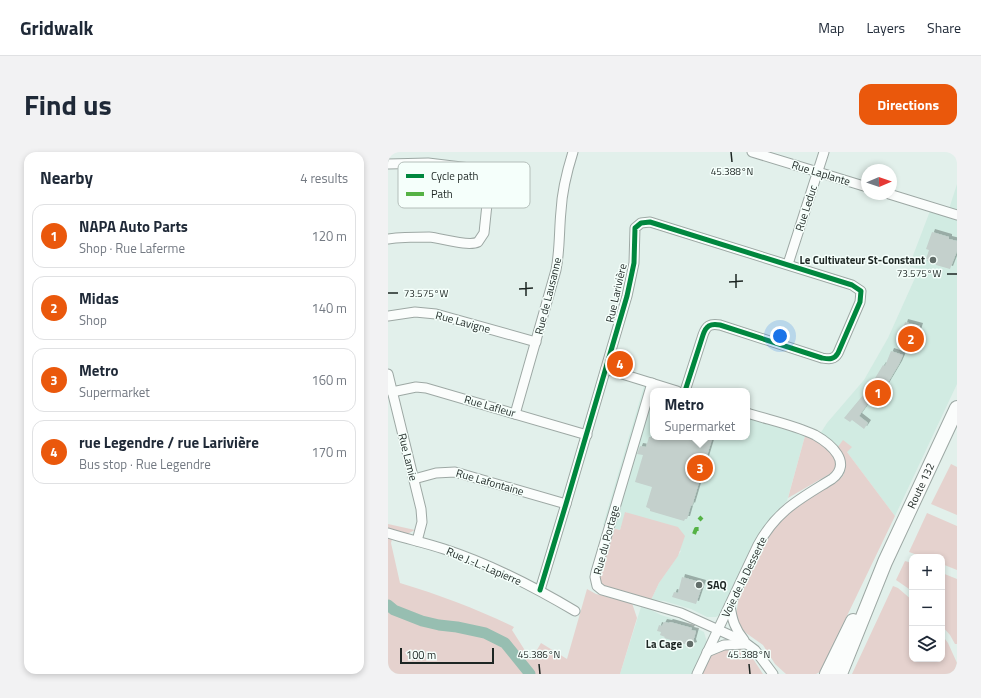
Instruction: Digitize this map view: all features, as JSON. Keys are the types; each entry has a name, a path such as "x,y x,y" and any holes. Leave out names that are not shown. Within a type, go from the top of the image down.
{"highway":[{"name":"Route 132","path":"840,674 885,562 957,408"},
{"name":"Route 132","path":"827,674 843,640 885,562"}],"street":[{"name":"Rue de Lausanne","path":"515,414 556,270 559,252 562,201 566,176 573,152"},
{"name":"Rue Laplante","path":"752,152 861,185"},
{"name":"Rue Leduc","path":"788,264 824,152"},
{"path":"388,164 398,164"},
{"path":"897,197 957,215"},
{"path":"388,239 429,237 470,244 478,242 483,237 487,208"},
{"name":"Rue Larivière","path":"540,590 587,435 629,288 634,264 635,231 639,224 650,222 788,264 852,285 861,291 860,302 838,353 832,359 822,358 720,325 712,324 707,327 703,335 686,388"},
{"name":"Rue Lavigne","path":"388,316 415,312 436,314 536,342"},
{"path":"606,369 668,388"},
{"name":"Rue Lamie","path":"388,374 422,515 421,527 417,541"},
{"name":"Rue du Portage","path":"651,388 652,383"},
{"name":"Rue Lafleur","path":"392,392 416,387 426,388 587,435"},
{"name":"Rue du Portage","path":"650,390 596,572 595,582 602,590 681,613 748,644"},
{"name":"Voie de la Desserte","path":"697,674 758,545 774,520 794,502 836,477 841,469 841,463 837,453 816,436 801,429 750,414"},
{"name":"Rue Lafontaine","path":"414,479 436,473 455,472 566,504"},
{"name":"Rue J.-L.-Lapierre","path":"388,533 443,549 478,562 540,590 575,611"},
{"name":"Rue du Portage","path":"730,604 733,623 738,633 758,653 773,674"},
{"path":"707,652 724,645 748,644"}],"shaded area":[{"path":"957,184 957,211 949,209"},
{"path":"930,211 957,219 957,384 895,516 847,452 842,455 820,434 827,423 864,380 888,338 919,269 909,266"},
{"path":"644,386 651,388 650,440 750,440 750,418 805,436 787,501 774,514 759,534 720,615 716,617 707,617 691,609 664,601 651,600 659,583 681,551 626,512 620,530 603,525"},
{"path":"805,436 825,447 833,456 837,466 833,472 788,498"},
{"path":"843,440 852,447 847,452 895,516 820,672 816,674 786,674 775,664 763,645 746,633 740,626 736,614 739,597 766,539 778,522 794,508 842,477 845,469 845,462 837,448"},
{"path":"951,464 957,467 957,515 931,504"},
{"path":"625,512 678,527 685,536 678,556 659,583 651,600 601,585 600,573 605,549 612,528 620,530"},
{"path":"927,513 957,526 957,570 945,565 945,554 915,554 909,552"},
{"path":"388,524 415,530 407,534 388,529"},
{"path":"388,538 392,539 391,543 400,583 458,603 514,627 512,630 531,660 541,643 567,659 587,589 596,594 632,603 637,618 620,674 388,674"},
{"path":"905,561 909,562 909,589 896,580"},
{"path":"945,574 957,579 957,644 955,644 945,629"},
{"path":"893,586 898,588 909,597 909,662 945,662 945,639 957,663 953,674 852,674"},
{"path":"641,607 684,622 704,632 707,642 693,674 620,674"},
{"path":"738,648 749,654 763,674 702,674 708,660 714,653"}],"building":[{"path":"932,232 957,241 957,251 950,269 936,265 927,261 928,259 926,259 929,250 926,249"},
{"path":"905,322 920,326 914,345 900,340"},
{"path":"891,351 903,355 880,396 871,399 859,416 868,423 864,429 852,420 850,422 844,418 869,388 883,365 885,366"},
{"path":"649,437 650,440 712,440 692,506 691,505 687,519 684,521 650,511 650,509 646,507 652,487 635,482 643,455 637,454 640,446 646,447"},
{"path":"682,577 703,583 696,604 672,597 674,592 678,593"},
{"path":"664,622 670,622 692,628 691,630 696,631 693,642 694,645 691,646 664,638 665,637 660,635 661,632 657,631 659,625 662,626"}],"waterway":[{"path":"388,605 394,610 422,621 485,633 505,643 530,674"}],"marked path":[{"path":"699,517 702,520"},
{"path":"694,534 696,529 699,529"}],"cycle path":[{"path":"540,590 627,296 634,263 635,228 641,223 650,222 852,285 861,291 860,302 835,357 827,359 822,358 714,324 709,326 703,335 686,388"}],"place":[{"name":"Le Cultivateur St-Constant","path":"933,260"},
{"name":"Midas","path":"911,339"},
{"name":"rue Legendre / rue Larivière","path":"620,364"},
{"name":"NAPA Auto Parts","path":"878,393"},
{"name":"Metro","path":"700,468"},
{"name":"SAQ","path":"699,585"},
{"name":"La Cage","path":"690,644"}]}
